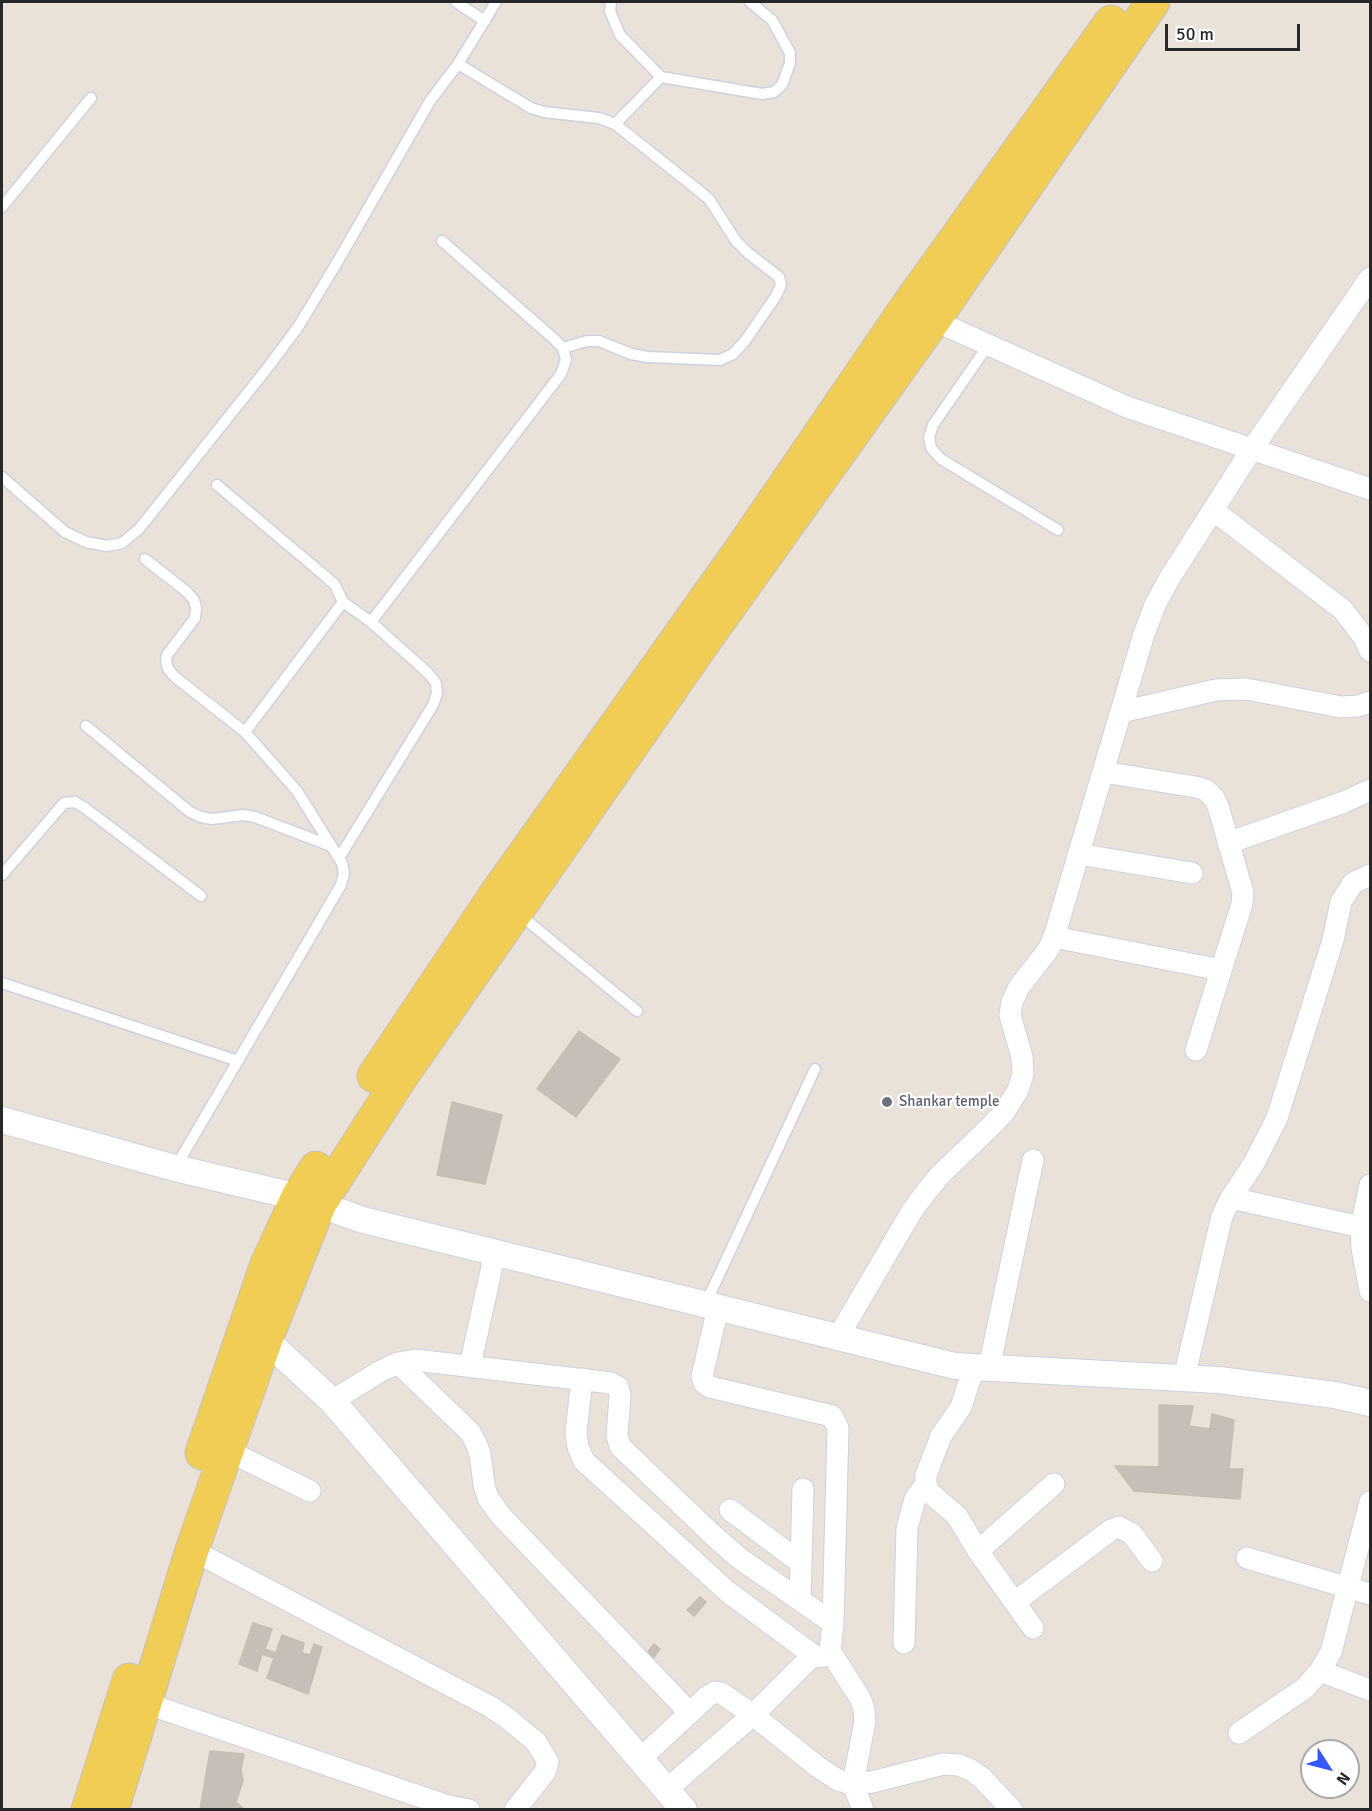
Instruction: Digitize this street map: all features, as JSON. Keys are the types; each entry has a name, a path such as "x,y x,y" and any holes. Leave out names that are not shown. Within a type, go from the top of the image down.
{"main road":[{"path":"112,1809 192,1550 217,1445 256,1331 267,1264 309,1200 400,1077 699,649 1126,2"},
{"path":"309,1200 368,1085 496,894 742,548 1153,2"},
{"path":"88,1809 171,1541 217,1445"}],"street":[{"path":"838,1337 912,1211 940,1175 1005,1111 1018,1090 1023,1074 1022,1057 1010,1015 1012,1002 1019,987 1048,950 1054,937 1143,637 1155,605 1169,579 1252,449 1371,279"},
{"path":"920,314 1127,407 1371,489"},
{"path":"1213,510 1342,610 1356,626 1371,651"},
{"path":"1121,712 1189,695 1246,689 1341,707 1358,706 1371,702"},
{"path":"1103,771 1206,790 1218,806 1243,893 1242,904 1196,1050"},
{"path":"1228,843 1344,802 1371,790"},
{"path":"1078,854 1192,873"},
{"path":"1184,1378 1222,1216 1254,1164 1277,1118 1333,940 1341,902 1353,883 1371,875"},
{"path":"1054,937 1221,970"},
{"path":"2,1120 175,1168 309,1200 363,1220 955,1365 1219,1380 1335,1395 1371,1403"},
{"path":"1033,1160 981,1367 961,1407 941,1436 926,1475 929,1492 957,1516 978,1551 1033,1628"},
{"path":"1370,1286 1362,1248 1361,1227 1371,1185"},
{"path":"1231,1198 1361,1227"},
{"path":"470,1366 495,1253"},
{"path":"668,1789 821,1653 833,1623 838,1428 836,1421 831,1416 710,1387 704,1383 702,1376 712,1306"},
{"path":"256,1331 332,1401 684,1809"},
{"path":"332,1401 379,1372 399,1363 415,1360 610,1383 618,1387 620,1396 617,1436 620,1446 739,1558 833,1623"},
{"path":"399,1363 470,1432 480,1455 488,1498 501,1516 690,1713"},
{"path":"582,1379 576,1433 578,1448 584,1461 720,1586 821,1653 860,1698 865,1721 853,1784 863,1809"},
{"path":"217,1445 310,1491"},
{"path":"904,1643 907,1528 915,1499 926,1484"},
{"path":"978,1551 1054,1484"},
{"path":"800,1600 803,1489"},
{"path":"1239,1733 1305,1689 1320,1671 1331,1652 1371,1502"},
{"path":"730,1510 801,1563"},
{"path":"1015,1602 1111,1530 1119,1527 1132,1534 1152,1561"},
{"path":"192,1550 471,1696 507,1718 536,1742 548,1762 545,1772 515,1809"},
{"path":"1247,1558 1371,1594"},
{"path":"1320,1671 1371,1690"},
{"path":"641,1758 715,1692 728,1697 838,1780 853,1784 872,1782 943,1764 959,1765 982,1778 1012,1809"},
{"path":"145,1703 444,1807 469,1809"}],"lane":[{"path":"456,2 485,21"},
{"path":"2,477 65,532 86,542 107,546 122,543 139,529 298,327 430,101 458,64 496,2"},
{"path":"611,2 610,11 620,35 661,77 762,94 774,92 782,85 790,63 790,53 772,20 750,2"},
{"path":"458,64 531,108 544,112 599,118 615,124 704,194 736,241 779,277 781,285 776,296 745,341 733,354 720,360 648,357 631,354 598,341 587,340 563,348"},
{"path":"615,124 661,77"},
{"path":"2,207 91,98"},
{"path":"371,622 561,374 566,360 563,348 442,241"},
{"path":"989,344 933,425 929,437 931,448 941,459 1058,530"},
{"path":"217,485 325,576 334,585 343,602 371,622 428,673 436,683 437,693 433,705 339,858"},
{"path":"145,559 187,592 194,600 196,608 195,618 167,655 168,669 245,732 297,791 339,858 344,873 341,885 175,1168"},
{"path":"245,732 343,602"},
{"path":"86,726 190,812 212,819 243,815 255,817 331,846"},
{"path":"2,875 64,803 75,802 201,896"},
{"path":"516,912 637,1011"},
{"path":"2,984 238,1061"},
{"path":"712,1306 815,1069"}],"building":[{"path":"579,1031 620,1059 576,1117 537,1089"},
{"path":"452,1102 502,1115 485,1184 437,1175"},
{"path":"1159,1405 1193,1406 1189,1426 1210,1429 1212,1414 1234,1420 1229,1469 1243,1469 1240,1499 1134,1491 1115,1466 1159,1467"},
{"path":"700,1597 706,1602 694,1616 687,1610"},
{"path":"253,1623 272,1629 265,1649 276,1653 274,1658 262,1654 257,1671 239,1664"},
{"path":"282,1635 304,1643 302,1653 310,1655 314,1644 322,1647 308,1694 267,1678"},
{"path":"654,1644 660,1649 649,1664 643,1659"},
{"path":"210,1751 244,1754 241,1770 243,1781 236,1802 245,1810 200,1810"}],"place":[{"name":"Shankar temple","path":"887,1102"}]}
